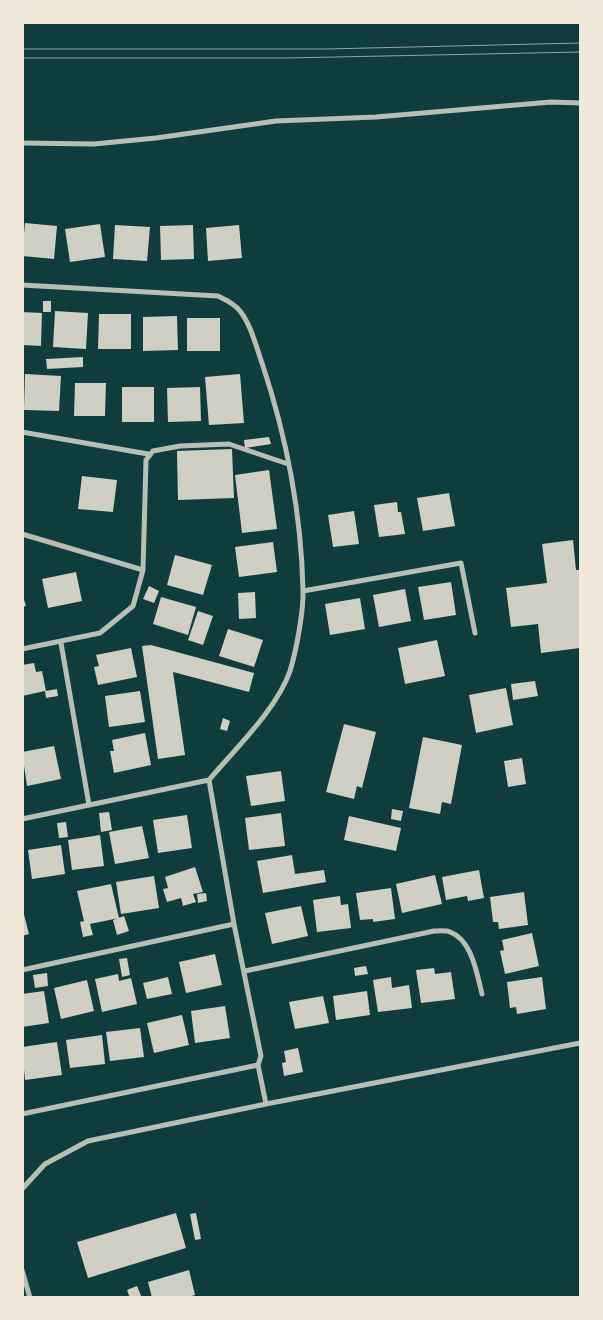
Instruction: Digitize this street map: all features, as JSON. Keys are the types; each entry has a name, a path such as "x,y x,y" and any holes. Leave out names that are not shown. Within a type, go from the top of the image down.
{"street":[{"path":"22,143 94,144 156,138 276,121 376,117 551,102 580,102"},
{"path":"22,284 218,296 233,304 241,312 251,332 276,406 297,510 303,591 294,656 283,688 236,751 209,780 22,819"},
{"path":"22,432 148,454 153,451 180,446 228,444 288,464"},
{"path":"22,649 61,643 100,633 133,606 143,570 146,460 148,454"},
{"path":"22,534 143,570"},
{"path":"303,591 461,563 475,633"},
{"path":"61,643 90,805"},
{"path":"209,780 234,924 261,1056 258,1065 266,1104"},
{"path":"22,970 234,924"},
{"path":"245,971 434,931 450,932 465,943 476,968 482,994"},
{"path":"22,1189 45,1164 88,1141 266,1104 580,1043"},
{"path":"22,1114 258,1065"},
{"path":"22,1270 30,1298"}],"building":[{"path":"25,223 57,226 54,259 22,256"},
{"path":"100,224 105,257 70,262 65,229"},
{"path":"115,225 150,227 147,261 113,259"},
{"path":"193,225 194,259 161,260 160,226"},
{"path":"239,225 242,258 208,261 206,228"},
{"path":"43,301 51,301 51,312 43,312"},
{"path":"55,311 88,313 86,349 53,347"},
{"path":"22,312 42,313 41,346 22,345"},
{"path":"99,314 131,314 131,349 98,349"},
{"path":"177,316 178,350 143,351 143,317"},
{"path":"187,318 220,318 220,351 187,351"},
{"path":"83,357 83,367 47,369 46,359"},
{"path":"25,374 61,376 59,411 24,410"},
{"path":"240,374 244,423 209,425 205,377"},
{"path":"75,383 106,383 105,416 74,416"},
{"path":"122,387 154,387 154,422 122,422"},
{"path":"200,387 201,421 168,422 167,388"},
{"path":"269,437 271,444 245,448 244,440"},
{"path":"232,449 234,498 178,500 177,451"},
{"path":"269,470 277,529 242,533 235,475"},
{"path":"82,476 117,480 113,512 78,509"},
{"path":"449,493 455,526 423,531 417,498"},
{"path":"397,502 405,534 379,537 374,505"},
{"path":"354,511 359,544 333,547 328,515"},
{"path":"573,540 576,570 580,570 580,648 541,653 538,624 511,627 506,588 547,583 542,544"},
{"path":"273,542 277,572 239,577 235,547"},
{"path":"175,555 212,565 203,595 167,585"},
{"path":"76,572 82,601 48,608 42,579"},
{"path":"451,582 456,615 424,620 418,587"},
{"path":"149,586 159,591 154,603 143,599"},
{"path":"405,589 411,621 379,627 373,595"},
{"path":"255,592 256,618 239,619 238,593"},
{"path":"22,593 26,606 22,607"},
{"path":"161,597 196,607 188,635 153,624"},
{"path":"360,598 365,629 330,635 325,604"},
{"path":"198,611 213,616 203,645 188,640"},
{"path":"228,629 263,640 254,667 219,656"},
{"path":"437,640 445,676 405,684 398,648"},
{"path":"151,645 254,673 249,692 173,672 185,755 158,759 142,646"},
{"path":"131,648 137,677 98,685 94,667 99,666 96,655"},
{"path":"34,663 36,672 42,671 46,691 57,689 58,696 46,698 45,691 22,696 22,665"},
{"path":"535,681 538,696 513,700 511,684"},
{"path":"506,688 513,725 476,733 469,695"},
{"path":"140,691 145,722 109,727 105,696"},
{"path":"223,718 230,721 227,731 220,729"},
{"path":"344,724 376,732 362,788 357,786 354,799 326,792"},
{"path":"145,733 151,765 114,773 110,751 114,751 112,740"},
{"path":"423,737 462,745 451,804 442,802 440,814 409,808"},
{"path":"54,746 61,779 27,786 22,752"},
{"path":"522,758 526,784 508,787 504,761"},
{"path":"281,771 285,801 251,806 246,776"},
{"path":"392,809 403,811 401,821 391,819"},
{"path":"109,812 112,830 101,832 99,813"},
{"path":"281,813 285,846 249,850 245,818"},
{"path":"187,815 192,848 158,853 153,820"},
{"path":"349,816 401,828 396,851 344,840"},
{"path":"66,822 68,837 59,838 57,823"},
{"path":"142,826 149,858 115,864 109,832"},
{"path":"100,835 104,866 72,870 68,840"},
{"path":"61,845 65,874 32,879 28,850"},
{"path":"292,855 295,874 324,870 326,882 263,893 257,861"},
{"path":"195,867 203,892 193,894 196,902 183,906 181,898 167,902 163,889 168,888 165,877"},
{"path":"479,870 484,898 468,901 467,896 446,900 442,877"},
{"path":"435,875 442,904 402,913 396,884"},
{"path":"154,876 159,908 121,914 116,882"},
{"path":"111,884 119,918 90,924 93,935 83,937 80,922 84,921 77,891"},
{"path":"391,888 395,919 373,922 373,919 360,920 356,893"},
{"path":"524,892 528,925 499,929 498,922 493,922 490,897"},
{"path":"206,893 207,901 198,903 197,894"},
{"path":"340,896 341,905 348,904 351,928 317,932 313,900"},
{"path":"301,906 308,936 272,944 265,913"},
{"path":"22,907 29,934 22,936"},
{"path":"124,916 129,931 117,935 113,920"},
{"path":"532,933 539,966 505,974 500,951 504,950 502,940"},
{"path":"215,954 222,985 186,993 179,962"},
{"path":"127,958 130,975 122,977 119,959"},
{"path":"366,966 368,974 355,976 354,968"},
{"path":"434,968 435,974 451,972 455,999 421,1003 416,970"},
{"path":"47,973 48,986 35,988 33,975"},
{"path":"118,974 119,981 131,978 137,1004 102,1012 95,979"},
{"path":"168,977 172,994 147,999 143,983"},
{"path":"391,977 392,988 409,985 412,1008 378,1012 373,980"},
{"path":"542,977 546,1009 517,1014 516,1007 510,1008 507,982"},
{"path":"87,980 94,1011 61,1019 54,988"},
{"path":"44,991 49,1023 22,1027 22,994"},
{"path":"367,991 370,1015 336,1020 333,996"},
{"path":"323,996 329,1023 295,1029 289,1002"},
{"path":"225,1006 230,1038 195,1043 191,1011"},
{"path":"182,1015 189,1045 154,1053 147,1023"},
{"path":"140,1028 144,1057 110,1061 106,1032"},
{"path":"102,1035 105,1064 70,1068 66,1040"},
{"path":"57,1042 62,1075 25,1080 22,1047"},
{"path":"298,1048 303,1072 284,1076 282,1063 286,1062 284,1051"},
{"path":"176,1213 186,1248 88,1278 77,1242"},
{"path":"196,1213 201,1239 195,1240 190,1214"},
{"path":"189,1270 195,1295 185,1298 152,1298 148,1282"},
{"path":"137,1286 142,1298 130,1298 127,1290"}],"tram line":[{"path":"22,49 326,49 580,43"},
{"path":"22,58 286,58 580,52"}]}
